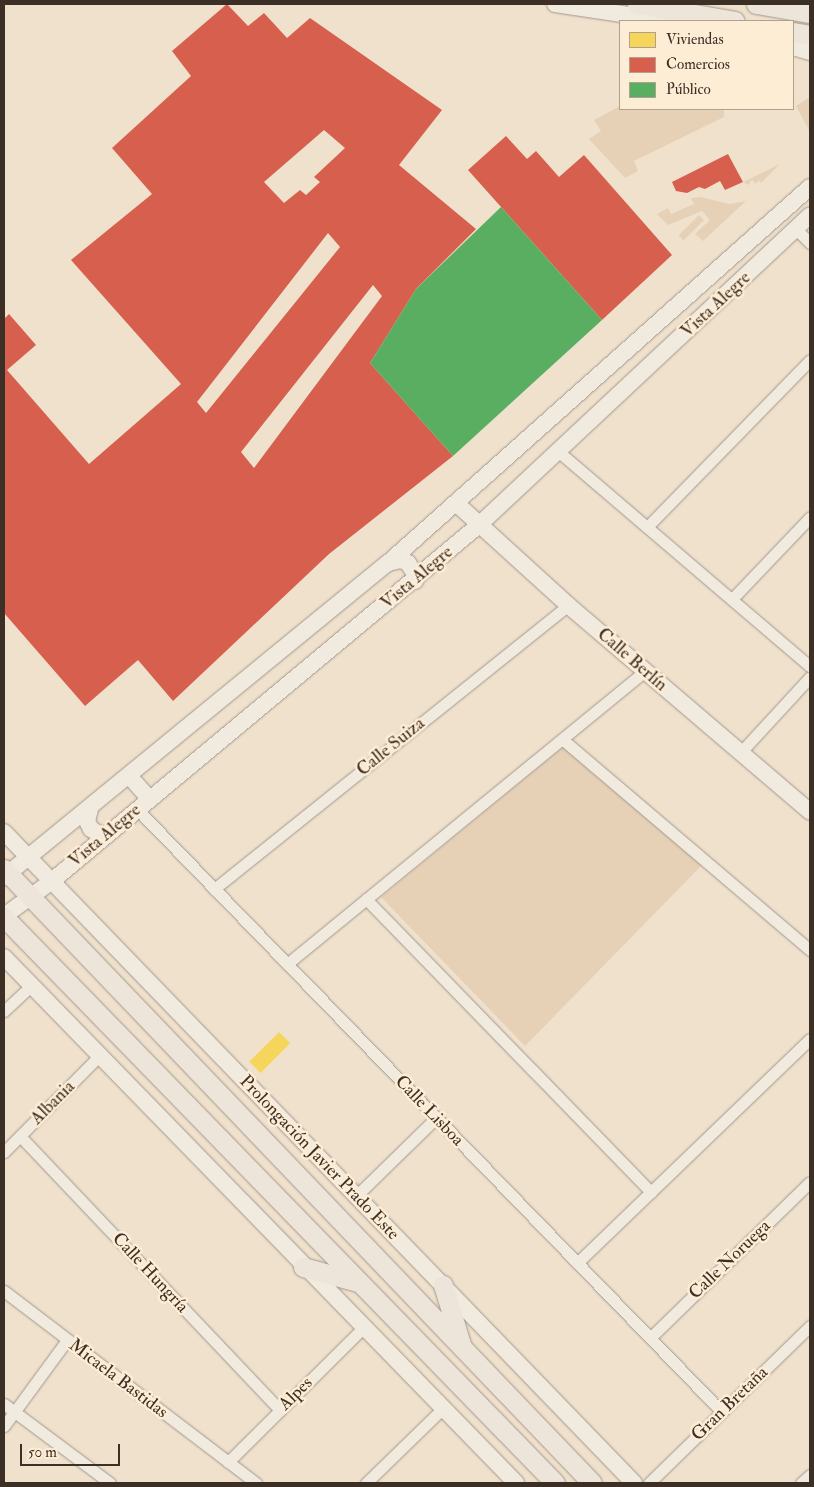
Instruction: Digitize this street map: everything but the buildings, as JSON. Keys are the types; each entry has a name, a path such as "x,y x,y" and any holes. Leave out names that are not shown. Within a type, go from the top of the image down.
{"main road":[{"path":"637,4 729,20"},
{"path":"756,4 810,13"},
{"path":"794,32 810,35"},
{"name":"Prolongación Javier Prado Este","path":"5,873 31,897 463,1351 592,1483"},
{"path":"4,916 555,1483"},
{"path":"304,1267 359,1282"},
{"path":"442,1285 463,1351"}],"street":[{"path":"555,4 661,20"},
{"path":"794,47 810,52"},
{"path":"805,193 810,210"},
{"name":"Vista Alegre","path":"5,873 29,858 130,777 388,563 457,504 805,193"},
{"name":"Vista Alegre","path":"4,916 52,881 415,581 558,452 810,216"},
{"path":"796,229 810,243"},
{"path":"648,527 810,360"},
{"path":"558,452 810,666"},
{"name":"Calle Berlín","path":"457,504 568,605 810,812"},
{"path":"732,599 810,517"},
{"path":"388,563 394,560 408,563 415,574 415,581"},
{"name":"Calle Suiza","path":"214,889 568,605"},
{"path":"287,964 645,672"},
{"path":"740,753 810,677"},
{"path":"562,739 810,950"},
{"path":"130,777 143,804"},
{"name":"Calle Lisboa","path":"143,804 214,889 722,1412"},
{"path":"90,809 87,821 91,829 99,834 108,834"},
{"name":"Prolongación Javier Prado Este","path":"4,832 634,1483"},
{"path":"366,899 651,1192"},
{"path":"4,957 101,1054 304,1267 516,1483"},
{"path":"4,1011 32,985"},
{"path":"577,1263 810,1039"},
{"name":"Albania","path":"4,1152 101,1054"},
{"path":"356,1196 436,1118"},
{"name":"Calle Hungría","path":"20,1136 280,1410"},
{"name":"Calle Noruega","path":"650,1338 810,1182"},
{"name":"Micaela Bastidas","path":"4,1291 254,1483"},
{"name":"Gran Bretaña","path":"649,1483 810,1326"},
{"name":"Alpes","path":"228,1462 364,1327"},
{"path":"4,1426 67,1340"},
{"path":"4,1404 110,1483"},
{"path":"366,1483 443,1408"},
{"path":"801,1483 810,1474"}],"shaded area":[{"path":"810,97 810,132 796,106"},
{"path":"619,107 619,110 724,110 724,117 634,161 638,171 625,178 589,139 601,131 594,120"},
{"path":"780,164 761,183 759,180 756,184 752,180 748,185 743,182"},
{"path":"701,197 729,204 746,201 703,241 695,234 710,220 702,211 668,225 657,214 668,208 671,214 694,204 691,198"},
{"path":"699,215 704,220 683,240 678,236"},
{"path":"563,747 702,865 525,1046 381,897"}]}
